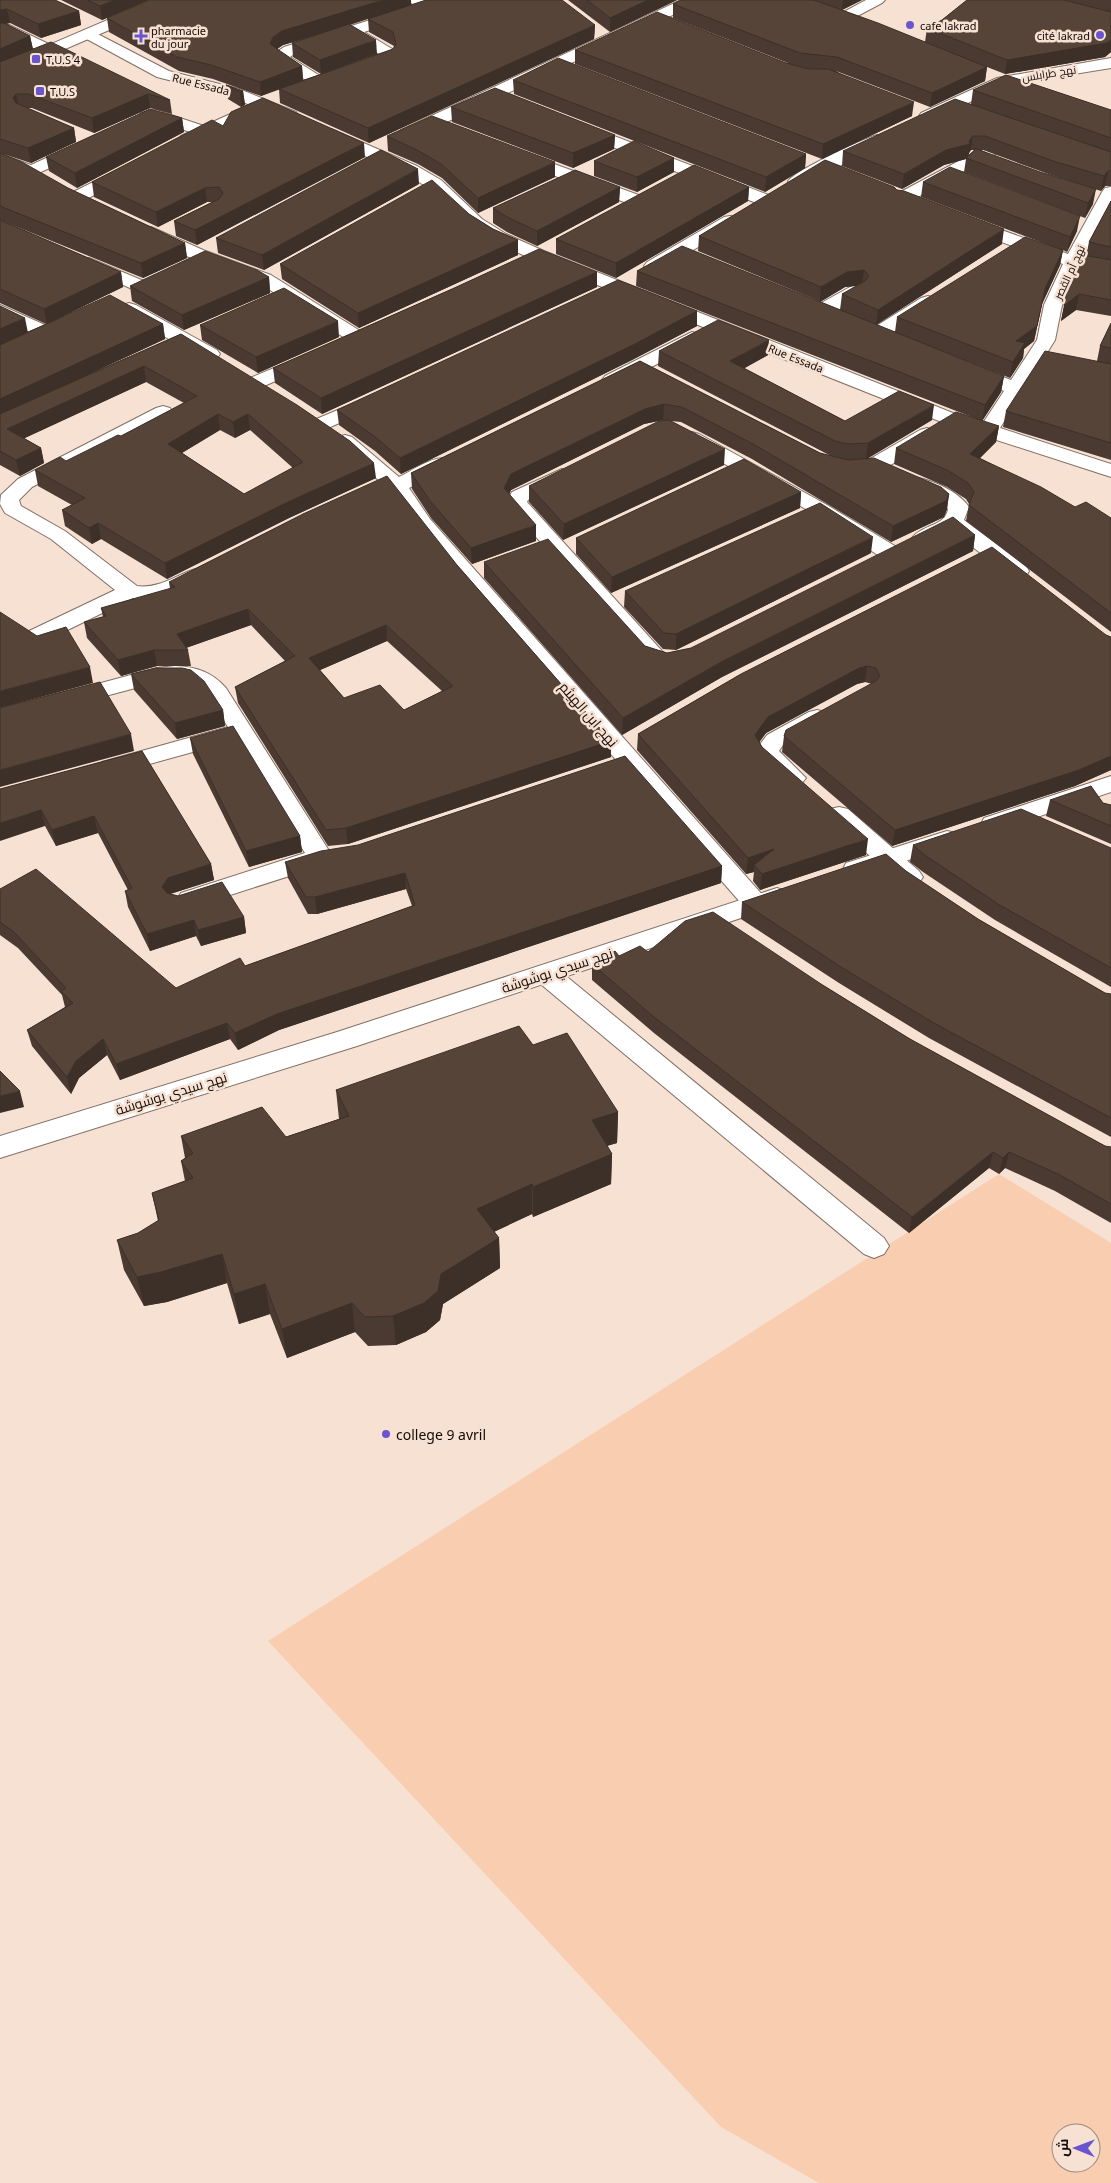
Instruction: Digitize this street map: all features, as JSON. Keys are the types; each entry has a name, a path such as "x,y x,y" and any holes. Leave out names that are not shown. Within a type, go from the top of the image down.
{"street":[{"path":"0,72 51,51 92,28 167,0"},
{"path":"319,82 281,58 281,56 290,50 424,8 425,5 416,0"},
{"path":"380,151 432,122 496,94 693,0"},
{"path":"843,18 877,0"},
{"path":"826,12 866,26"},
{"path":"655,18 673,25"},
{"name":"Rue Essada","path":"92,28 163,74 206,84 263,104 300,120"},
{"path":"594,29 610,40"},
{"path":"0,31 9,30 51,51"},
{"path":"302,88 388,56 387,51 352,31"},
{"name":"نهج طرابلس","path":"912,116 930,115 1003,81 1111,63"},
{"path":"558,65 576,72"},
{"path":"985,74 1030,90"},
{"path":"172,147 202,131 286,94"},
{"path":"496,94 514,102"},
{"path":"951,105 969,112"},
{"path":"129,124 153,115 202,131"},
{"path":"432,122 458,132"},
{"path":"568,124 632,149 683,176 766,200"},
{"name":"Rue Essada","path":"317,128 380,151 435,184 476,224 500,238 538,255 631,279 715,326 951,419 1111,471"},
{"path":"592,298 680,252 820,168 896,131"},
{"path":"32,171 93,141 77,134"},
{"path":"901,199 1016,135"},
{"path":"503,149 574,177 645,196 621,210"},
{"path":"614,158 632,149"},
{"path":"977,156 994,162"},
{"path":"0,160 32,171 84,201 138,165"},
{"path":"802,160 838,174"},
{"path":"557,185 597,165"},
{"path":"946,173 964,180"},
{"path":"418,194 435,184"},
{"path":"883,192 920,206"},
{"name":"نهج أم القصر","path":"988,431 1036,357 1049,331 1053,305 1105,198"},
{"path":"476,224 498,212"},
{"path":"956,219 1073,262 1111,269"},
{"path":"1073,221 1091,228"},
{"path":"132,224 202,256 265,279 288,292 341,345"},
{"path":"158,236 180,225"},
{"path":"1003,254 1020,243"},
{"path":"512,267 554,246"},
{"path":"680,252 698,259"},
{"path":"76,258 145,288"},
{"path":"265,279 282,270"},
{"path":"163,279 115,302 184,339 249,378 341,345 376,330"},
{"path":"821,311 856,291"},
{"path":"271,300 288,292"},
{"path":"861,328 944,292"},
{"path":"803,304 896,342"},
{"path":"2,315 55,329 24,344"},
{"path":"597,388 649,371 715,326"},
{"path":"1036,357 1055,361"},
{"path":"951,364 1015,389"},
{"name":"نهج ابن الهيثم","path":"384,396 313,419 354,448 423,523 476,572 623,754 756,904"},
{"path":"163,412 25,483 11,495 9,500 12,509 58,535 130,591 141,594 164,591 223,562"},
{"path":"828,464 850,470 874,465 951,419"},
{"path":"673,428 820,508 884,558 953,522 959,513 959,508 954,502 874,465"},
{"path":"388,485 458,456"},
{"path":"583,465 516,500 518,506 557,547 617,600 654,656 666,660 682,658"},
{"path":"717,478 744,465"},
{"path":"794,520 820,508"},
{"path":"953,522 984,556 1030,581"},
{"path":"36,637 130,591"},
{"path":"0,717 157,675 173,672 190,672 203,676 211,683 320,857"},
{"path":"839,705 775,740 768,751 770,757 928,890"},
{"path":"93,771 242,731"},
{"path":"835,876 1111,784"},
{"path":"1021,815 1046,827"},
{"path":"180,902 320,857 344,855"},
{"name":"نهج سيدي بوشوشة","path":"0,1147 347,1039 800,888"},
{"path":"715,916 740,933"},
{"path":"546,974 874,1246"}],"shaded area":[{"path":"999,1174 1111,1243 1111,2183 819,2183 721,2127 268,1641"}],"building":[{"path":"0,0 55,0 79,11 38,24 7,9 0,10"},
{"path":"87,0 115,0 100,6"},
{"path":"150,0 383,0 282,31 273,37 270,44 302,66 260,82 211,65 177,57 107,18"},
{"path":"426,0 562,0 595,25 368,128 279,89 393,49 396,44 393,32 368,19"},
{"path":"587,0 648,0 610,18"},
{"path":"681,0 814,0 878,23 987,67 932,93 837,57 800,53 673,4"},
{"path":"967,0 1064,0 1111,12 1111,40 1107,43 1007,60 927,28 942,20"},
{"path":"657,12 786,63 809,69 828,69 914,102 823,144 575,50"},
{"path":"0,23 4,23 30,36 0,49"},
{"path":"349,24 376,40 320,60 292,43"},
{"path":"51,42 170,100 148,94 92,118 29,94 16,94 13,98 16,103 74,128 28,148 0,139 0,62"},
{"path":"558,58 806,154 766,177 513,80"},
{"path":"1006,75 1111,110 1111,138 973,90"},
{"path":"226,85 243,91 240,92"},
{"path":"495,88 615,135 573,153 451,107"},
{"path":"263,98 364,143 195,230 174,221 219,199 223,193 219,187 205,188 156,212 92,182 212,120 223,126 231,112"},
{"path":"955,99 1111,152 1111,171 1108,171 1104,176 1053,161 985,136 973,136 969,141 970,144 946,150 904,174 843,151"},
{"path":"150,109 182,118 75,173 46,157"},
{"path":"432,116 555,162 478,198 441,164 387,136"},
{"path":"634,141 674,158 637,177 594,161"},
{"path":"974,148 1040,172 1096,189 1088,203 966,158 975,150"},
{"path":"381,150 418,169 262,255 216,238"},
{"path":"0,153 22,162 68,188 185,243 141,263 0,206"},
{"path":"825,160 894,187 897,190 1004,229 878,310 842,294 865,281 869,276 864,270 847,272 821,287 699,236"},
{"path":"694,165 749,187 616,263 556,239"},
{"path":"950,167 1080,216 1070,237 923,182"},
{"path":"575,170 620,187 537,231 493,208"},
{"path":"432,180 469,214 493,229 518,240 358,313 280,264"},
{"path":"1111,201 1111,247 1089,242"},
{"path":"0,220 121,272 44,309 0,289"},
{"path":"1025,237 1063,250 1045,289 1037,326 1016,341 1025,343 1013,362 897,317"},
{"path":"682,246 1004,376 985,405 637,271"},
{"path":"539,249 597,272 321,398 273,368 452,289"},
{"path":"205,251 257,270 269,277 182,315 130,286"},
{"path":"1083,255 1111,260 1111,300 1079,294 1064,306 1067,290"},
{"path":"618,280 697,311 633,345 400,458 374,436 337,410"},
{"path":"284,288 338,321 256,357 200,325"},
{"path":"110,295 163,324 0,399 0,345"},
{"path":"0,306 25,318 0,329"},
{"path":"718,320 769,340 730,361 845,421 899,391 934,405 868,443 848,444 835,441 659,351"},
{"path":"1111,323 1111,348 1100,346"},
{"path":"181,334 297,405 350,441 374,463 288,502 165,563 98,523 89,528 62,510 85,498 35,470 60,457 66,461 118,435 121,436 197,396 144,366 7,429 41,448 16,460 0,451 0,414","holes":["218,414 233,422 248,414 303,462 244,494 168,444"]},
{"path":"1045,351 1111,364 1111,443 1006,411"},
{"path":"640,361 820,453 848,460 874,458 941,487 949,494 946,501 893,526 753,444 682,407 664,404 645,409 511,474 504,488 536,525 471,548 431,502 411,473"},
{"path":"956,412 999,426 970,454 1041,487 1075,507 1086,502 1111,518 1111,613 969,505 974,492 968,483 949,471 896,448"},
{"path":"669,420 725,449 564,524 529,486 659,421"},
{"path":"744,459 801,492 612,577 576,538"},
{"path":"387,476 457,565 611,741 346,828 326,830 235,687 295,656 248,609 177,634 188,650 154,650 118,660 84,622 106,616 101,608 175,587 169,582 303,514","holes":["386,625 453,686 404,710 380,685 344,698 309,658"]},
{"path":"820,503 873,537 676,634 664,633 625,591"},
{"path":"953,517 975,535 723,661 623,718 484,562 548,539 645,646 667,653 691,648"},
{"path":"992,547 1111,637 1111,756 1079,770 895,830 784,736 786,730 876,681 880,676 876,668 867,666 859,668 768,717 755,735 762,747 868,839 762,874 754,865 774,849 748,858 638,734 741,674"},
{"path":"0,612 37,636 66,627 90,667 0,691"},
{"path":"156,668 191,670 204,681 223,710 175,723 131,674"},
{"path":"100,682 131,734 0,770 0,708"},
{"path":"233,726 300,836 246,851 190,738"},
{"path":"142,751 211,864 168,878 162,887 167,893 178,896 222,882 244,917 198,930 194,920 147,934 125,891 132,888 94,816 52,830 41,810 0,823 0,789"},
{"path":"625,756 722,866 277,1014 235,1033 227,1023 116,1064 103,1039 76,1061 67,1077 27,1030 73,1003 61,991 66,988 14,932 0,922 0,889 36,869 176,988 240,958 245,966 415,905 405,873 315,897 306,897 285,862 321,851 358,845"},
{"path":"1091,786 1103,803 1111,805 1111,826 1050,800"},
{"path":"1021,809 1111,848 1111,968 998,904 926,856 913,845"},
{"path":"886,854 906,871 978,919 1105,993 1111,994 1111,1118 932,1022 841,967 742,902"},
{"path":"713,912 821,984 910,1039 1105,1146 1111,1147 1111,1204 1060,1175 1009,1152 1003,1158 993,1152 912,1217 654,1017 592,964 615,951 619,956 640,946 648,952 685,921"},
{"path":"519,1026 533,1045 567,1033 618,1112 592,1120 612,1154 533,1187 532,1184 477,1209 499,1238 441,1274 438,1291 424,1303 393,1316 365,1317 352,1303 282,1329 265,1284 234,1294 222,1254 137,1277 117,1240 138,1233 159,1220 152,1193 193,1178 181,1161 193,1153 181,1136 262,1107 286,1137 349,1116 336,1090"},
{"path":"0,1071 20,1091 0,1096"}],"place":[{"name":"cafe lakrad","path":"910,25"},
{"name":"cité lakrad","path":"1100,35"},
{"name":"pharmacie du jour","path":"141,36"},
{"name":"T.U.S 4","path":"36,59"},
{"name":"T.U.S","path":"40,91"},
{"name":"college 9 avril","path":"386,1434"}]}
